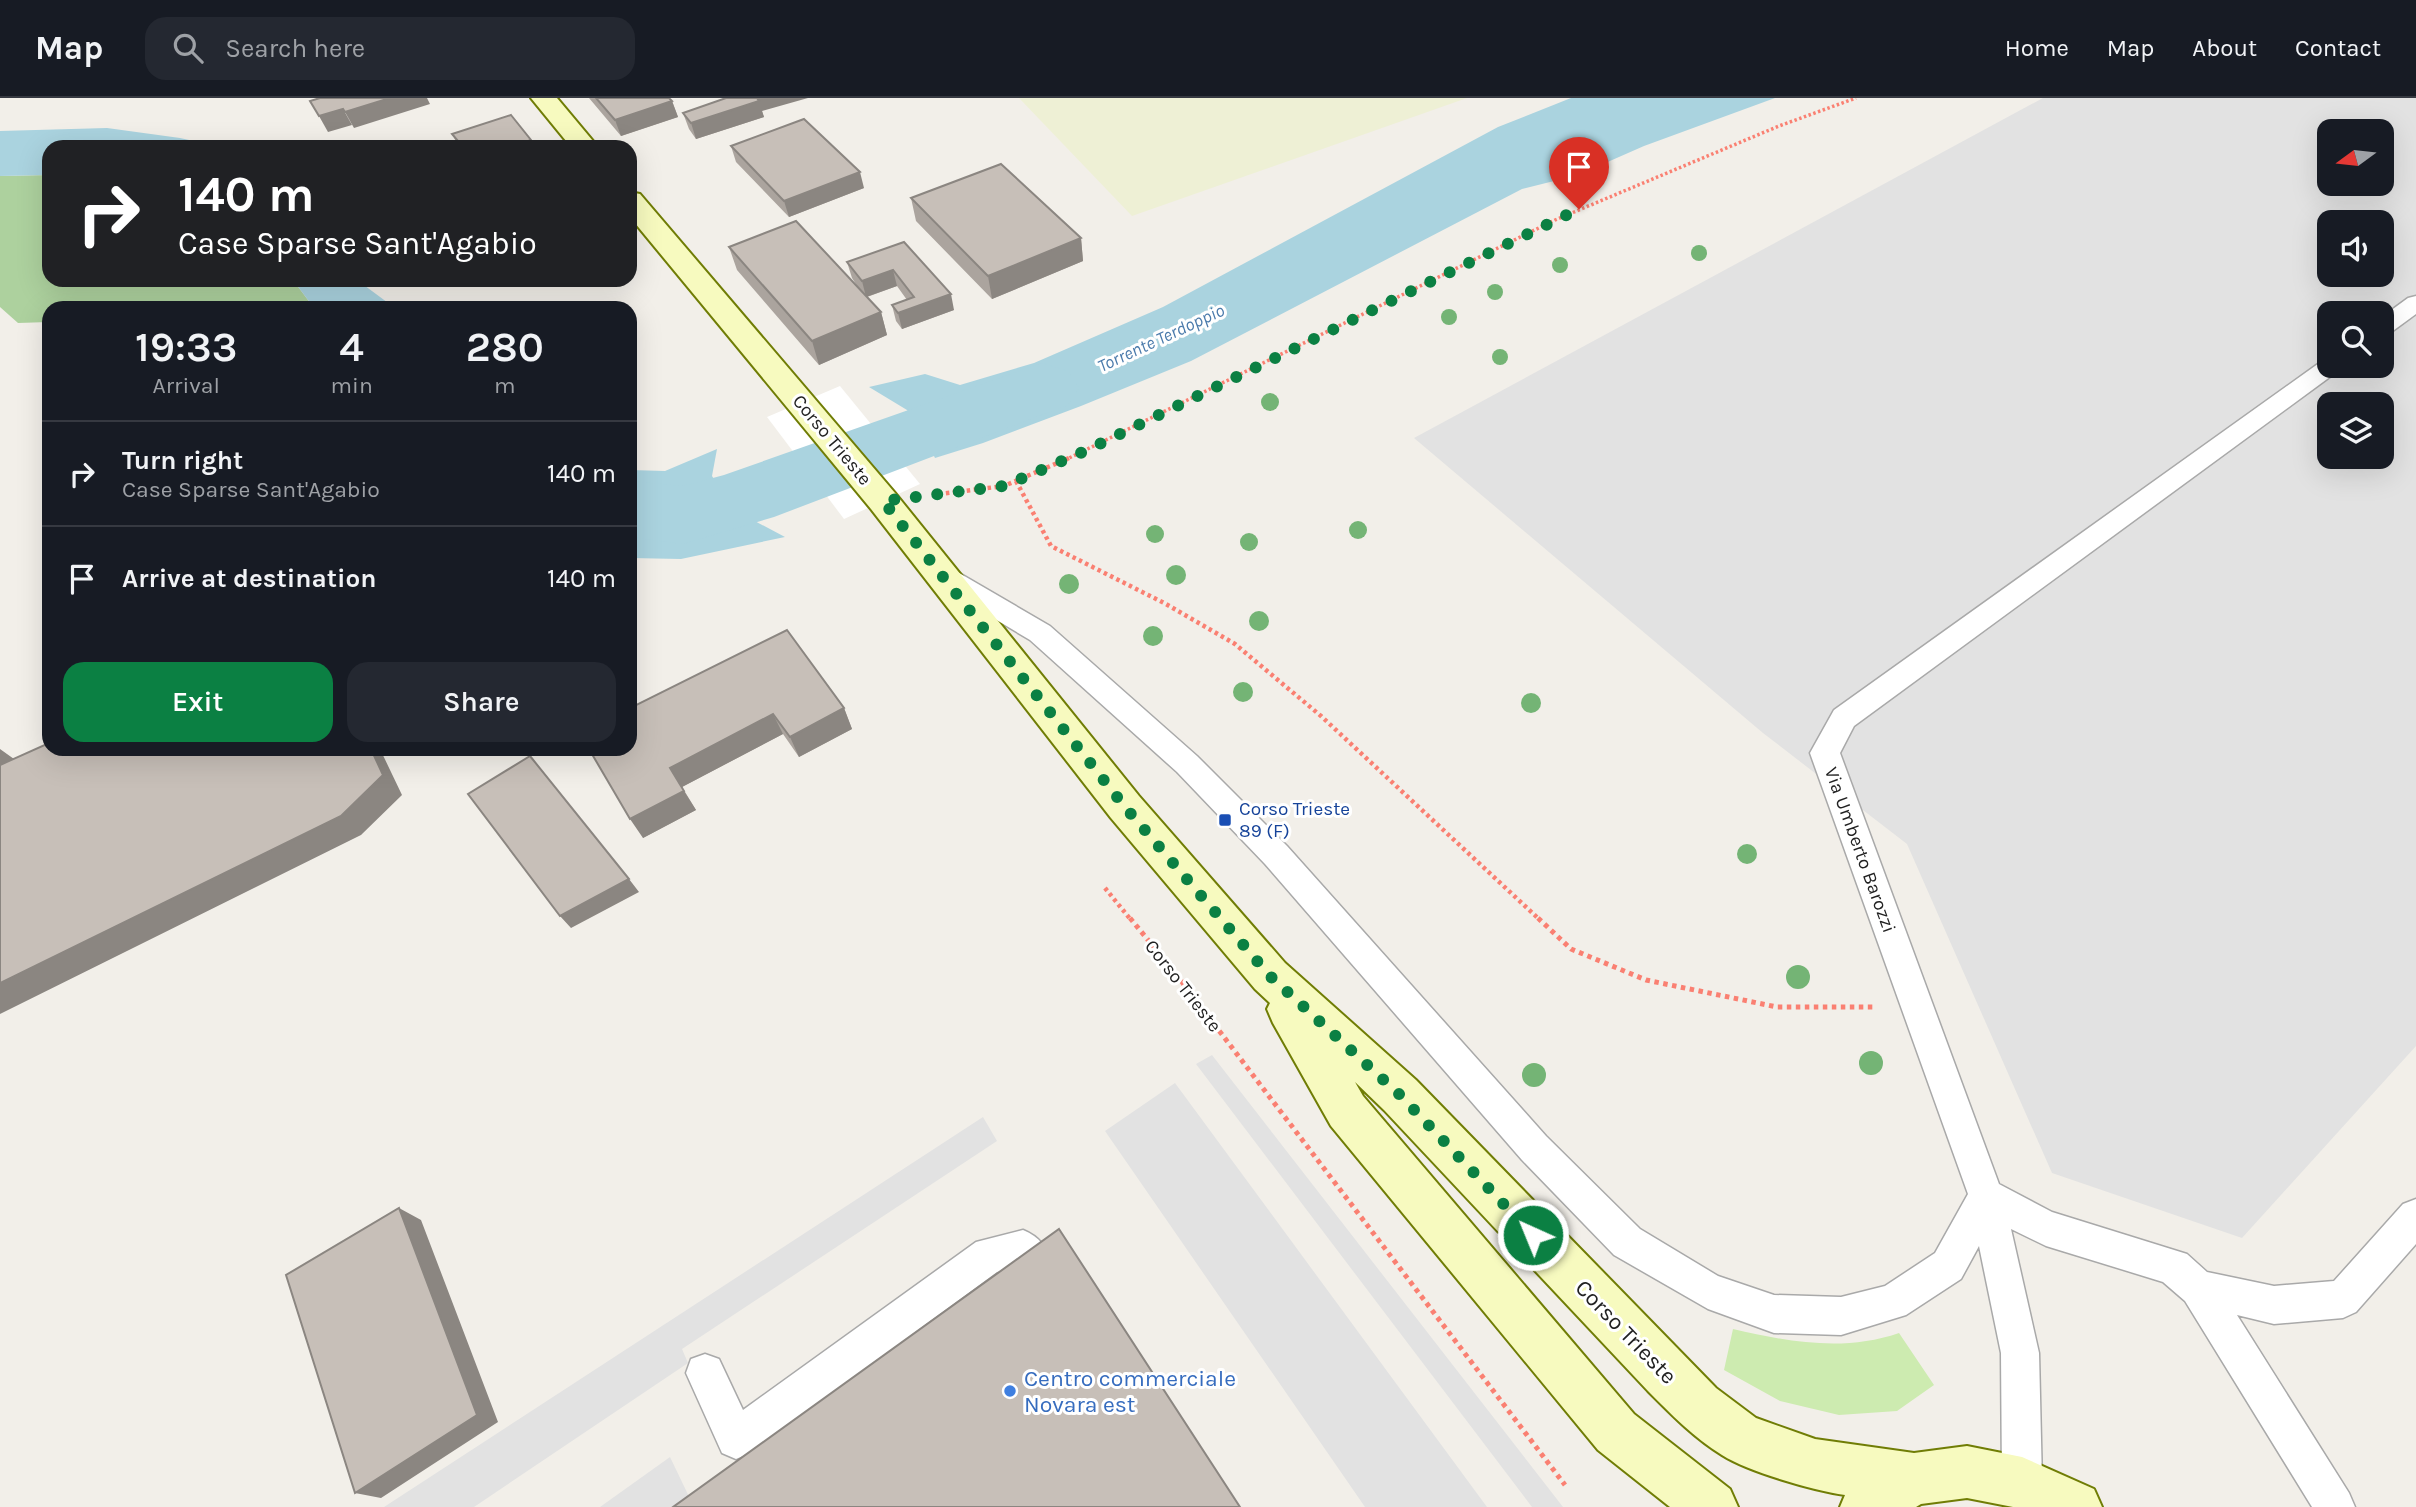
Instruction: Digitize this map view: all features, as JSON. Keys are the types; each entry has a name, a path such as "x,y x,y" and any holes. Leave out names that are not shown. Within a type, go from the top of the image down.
{"main road":[{"path":"544,98 579,140"},
{"name":"Corso Trieste","path":"637,208 883,501 938,574 1125,807 1270,976 1400,1095 1665,1374 1698,1406 1741,1438 1815,1465 1914,1479"},
{"name":"Corso Trieste","path":"1270,976 1347,1111 1616,1432 1712,1507"},
{"path":"1866,1507 1914,1479 1967,1472 2022,1483 2076,1507"}],"lane":[{"path":"2394,319 2416,303"},
{"name":"Via Umberto Barozzi","path":"2022,1483 2021,1353 1986,1196 1825,753 1844,718 2317,375"},
{"path":"938,574 1040,633 1187,764 1276,855 1543,1157 1628,1242 1708,1291 1774,1314 1841,1317 1893,1302 1948,1266 1986,1196 2046,1228 2174,1268 2198,1288 2335,1507"},
{"path":"2198,1288 2274,1305 2343,1299 2416,1217"},
{"path":"705,1373 736,1439 989,1255 1023,1248 1036,1264"}],"path":[{"path":"883,501 1004,486 1083,452 1555,220 1779,126 1856,98"},
{"path":"1016,481 1051,547 1166,604 1235,644 1321,716 1571,949 1646,981 1777,1007 1917,1007"},
{"name":"Corso Trieste","path":"1105,888 1179,978 1565,1485"}],"green space":[{"path":"1019,98 1467,98 1132,216"},
{"path":"42,175 42,287 298,287 309,301 42,301 42,322 18,323 0,307 0,176"},
{"path":"1733,1329 1775,1338 1837,1344 1878,1339 1899,1333 1934,1385 1897,1411 1839,1415 1780,1401 1724,1370"}],"shaded area":[{"path":"2043,98 2416,98 2416,1046 2242,1238 2052,1173 1907,844 1763,733 1414,438"},
{"path":"1212,1055 1563,1507 1532,1507 1196,1064"},
{"path":"1175,1083 1487,1507 1365,1507 1105,1131"},
{"path":"983,1117 997,1141 682,1349 688,1363 474,1507 384,1507"},
{"path":"670,1457 694,1507 600,1507"}],"water":[{"path":"1571,98 1775,98 1644,146 1578,175 1522,189 1191,361 983,443 935,458 918,424 907,410 869,387 925,374 960,385 1034,363 1163,307 1498,127"},
{"path":"107,128 189,140 42,140 42,175 0,176 0,131"},
{"path":"298,287 366,287 386,301 309,301"},
{"path":"717,449 712,476 734,510 785,537 681,559 637,558 637,470 665,471"}],"pier":[{"path":"840,386 920,484 844,519 767,417"}],"building":[{"path":"320,98 390,98 345,112 343,109 319,116 310,101"},
{"path":"596,98 669,98 672,101 615,120"},
{"path":"726,98 757,98 759,101 691,123 683,113"},
{"path":"511,115 531,140 457,140 452,134"},
{"path":"804,119 860,172 784,201 731,146"},
{"path":"1001,164 1081,238 988,276 911,198"},
{"path":"796,221 881,312 812,341 729,247"},
{"path":"904,242 951,294 898,313 892,305 914,297 893,270 862,281 847,262"},
{"path":"787,630 844,708 790,737 773,714 670,768 684,791 630,819 593,756 637,756 637,705"},
{"path":"42,746 42,756 374,756 383,775 341,816 0,983 0,765"},
{"path":"530,756 629,879 560,916 468,794"},
{"path":"399,1208 477,1415 355,1493 286,1275"},
{"name":"Centro commerciale Novara est","path":"1059,1229 1240,1507 673,1507"}],"waterway":[{"name":"Torrente Terdoppio","path":"637,510 683,515 746,497 1042,388"}],"place":[{"name":"Corso Trieste 89 (F)","path":"1225,820"},
{"name":"Centro commerciale Novara est","path":"1010,1391"}],"route":[{"path":"1533,1235 1400,1095 1270,976 1125,807 938,574 883,501 1004,486 1083,452 1579,209"}]}
